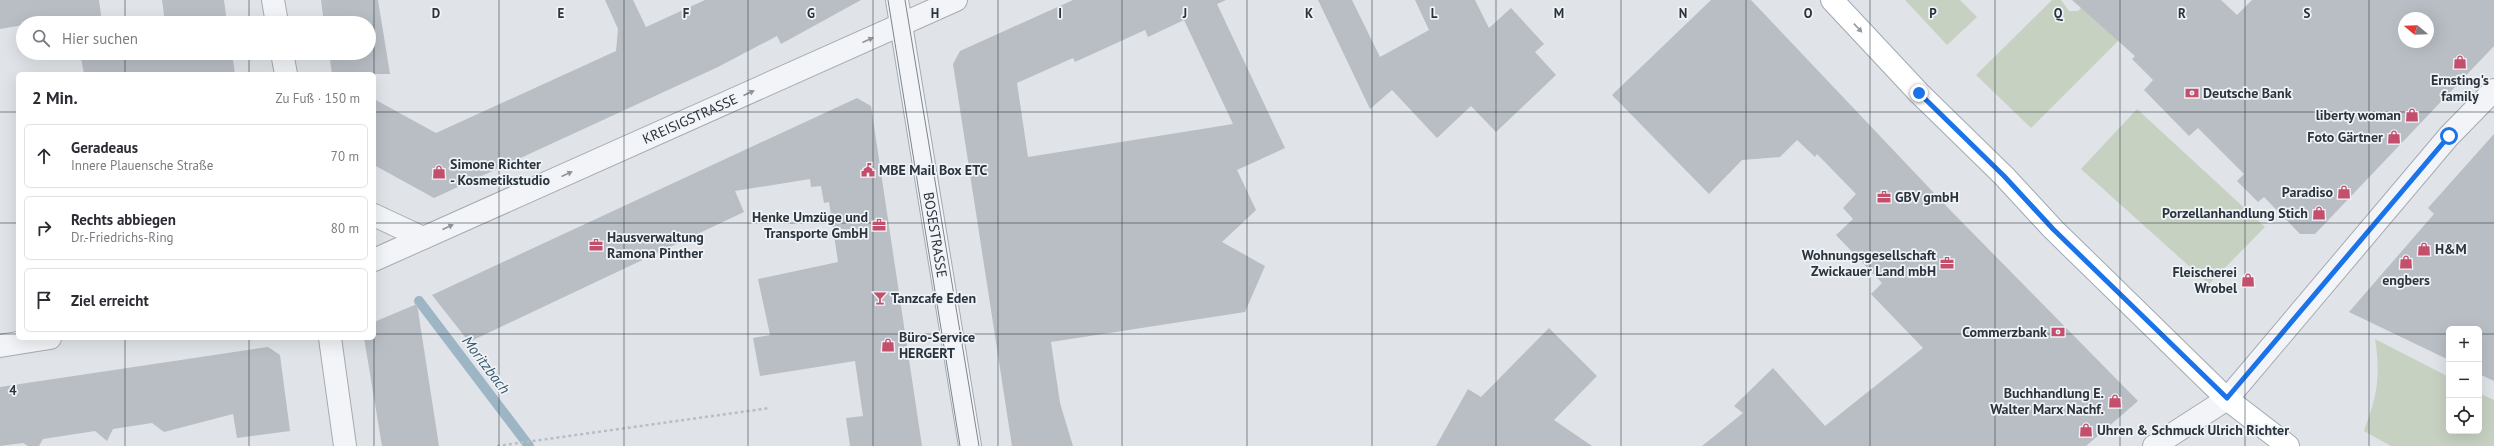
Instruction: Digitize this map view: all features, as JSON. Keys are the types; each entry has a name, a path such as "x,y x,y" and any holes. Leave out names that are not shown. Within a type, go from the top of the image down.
{"main road":[{"path":"1832,0 1919,93 2004,176 2053,229 2227,398 2288,446"}],"street":[{"path":"273,0 276,16"},
{"name":"BOSESTRASSE","path":"897,0 970,446"},
{"name":"KREISIGSTRASSE","path":"376,259 956,0"},
{"path":"283,60 286,72"},
{"path":"2154,446 2227,398 2449,136 2494,90"},
{"path":"376,215 423,238"},
{"path":"0,346 38,340"},
{"path":"330,340 345,446"}],"path":[{"path":"497,446 556,439 770,408"}],"green space":[{"path":"1905,0 1960,0 1977,17 1947,45"},
{"path":"2052,0 2061,0 2069,11 2078,11 2081,8 2152,7 2031,128 1976,75"},
{"path":"2137,109 2265,227 2209,284 2081,169"},
{"path":"2375,339 2446,375 2446,434 2482,434 2482,394 2494,400 2494,446 2391,446 2364,431 2377,386 2377,352"}],"building":[{"path":"0,0 99,0 101,16 16,16 16,26 0,29"},
{"path":"162,0 224,0 226,16 164,16"},
{"path":"321,0 378,0 390,74 376,74 376,72 332,72 330,60 376,60 376,16 323,16"},
{"path":"605,0 633,0 646,27 705,0 861,0 781,44 777,36 718,67 434,198 376,166 376,100 436,133 616,51 618,29"},
{"path":"1073,0 1226,0 1217,4 1285,148 1237,170 1256,210 1222,242 1265,266 1245,312 1051,342 1060,403 1073,446 1012,446 953,64 960,51","holes":["1184,20 1233,124 1028,157 1017,83 1073,58 1075,62 1145,30 1148,37"]},
{"path":"1318,0 1352,0 1380,57 1429,30 1415,0 1475,0 1489,28 1511,8 1544,44 1535,52 1556,75 1496,132 1471,106 1437,138 1392,90 1370,109"},
{"path":"1711,0 1751,0 1953,213 2138,401 2086,446 1702,446 1743,413 1734,406 1773,368 1825,426 1923,348 1871,294 1882,283 1836,235 1853,219 1843,208 1856,194 1817,154 1815,157 1797,140 1780,157 1742,160 1709,194 1612,95"},
{"path":"2072,0 2221,0 2237,15 2252,0 2494,0 2494,46 2315,234 2300,234 2264,197 2258,202 2237,181 2244,174 2198,128 2189,136 2144,90 2153,80 2132,59 2135,56"},
{"path":"81,60 233,60 235,72 84,72"},
{"path":"857,98 871,106 922,446 850,446 846,418 863,416 855,361 760,376 753,338 770,335 758,279 838,262 829,202 824,203 821,186 811,187 810,179 735,191 744,212 469,342 432,295"},
{"path":"2494,134 2494,381 2482,375 2482,326 2446,326 2446,359 2349,312 2434,214 2428,208"},
{"path":"417,304 439,446 382,446 364,340 376,340 376,321"},
{"path":"1549,328 1597,376 1554,420 1592,446 1436,446 1468,389 1481,397"},
{"path":"268,347 280,355 290,431 237,438 233,414 164,432 152,423 113,429 107,441 95,431 43,439 39,446 28,446 23,443 0,446 0,387"}],"waterway":[{"name":"Moritzbach","path":"419,301 529,446"}],"tram line":[{"path":"888,0 960,446"},
{"path":"905,0 979,446"}],"place":[{"name":"Ernsting's family","path":"2460,62"},
{"name":"Deutsche Bank","path":"2192,93"},
{"name":"liberty woman","path":"2412,115"},
{"name":"Foto Gärtner","path":"2394,137"},
{"name":"MBE Mail Box ETC","path":"868,170"},
{"name":"Simone Richter - Kosmetikstudio","path":"439,172"},
{"name":"Paradiso","path":"2344,192"},
{"name":"GBV gmbH","path":"1884,197"},
{"name":"Porzellanhandlung Stich","path":"2319,213"},
{"name":"Henke Umzüge und Transporte GmbH","path":"879,225"},
{"name":"Hausverwaltung Ramona Pinther","path":"596,245"},
{"name":"H&M","path":"2424,249"},
{"name":"engbers","path":"2406,262"},
{"name":"Wohnungsgesellschaft Zwickauer Land mbH","path":"1947,263"},
{"name":"Fleischerei Wrobel","path":"2248,280"},
{"name":"Tanzcafe Eden","path":"880,298"},
{"name":"Commerzbank","path":"2058,332"},
{"name":"Büro-Service HERGERT","path":"888,345"},
{"name":"Buchhandlung E. Walter Marx Nachf.","path":"2115,401"},
{"name":"Uhren & Schmuck Ulrich Richter","path":"2086,430"}],"route":[{"path":"1919,93 2004,176 2053,229 2227,398 2449,136"}]}
